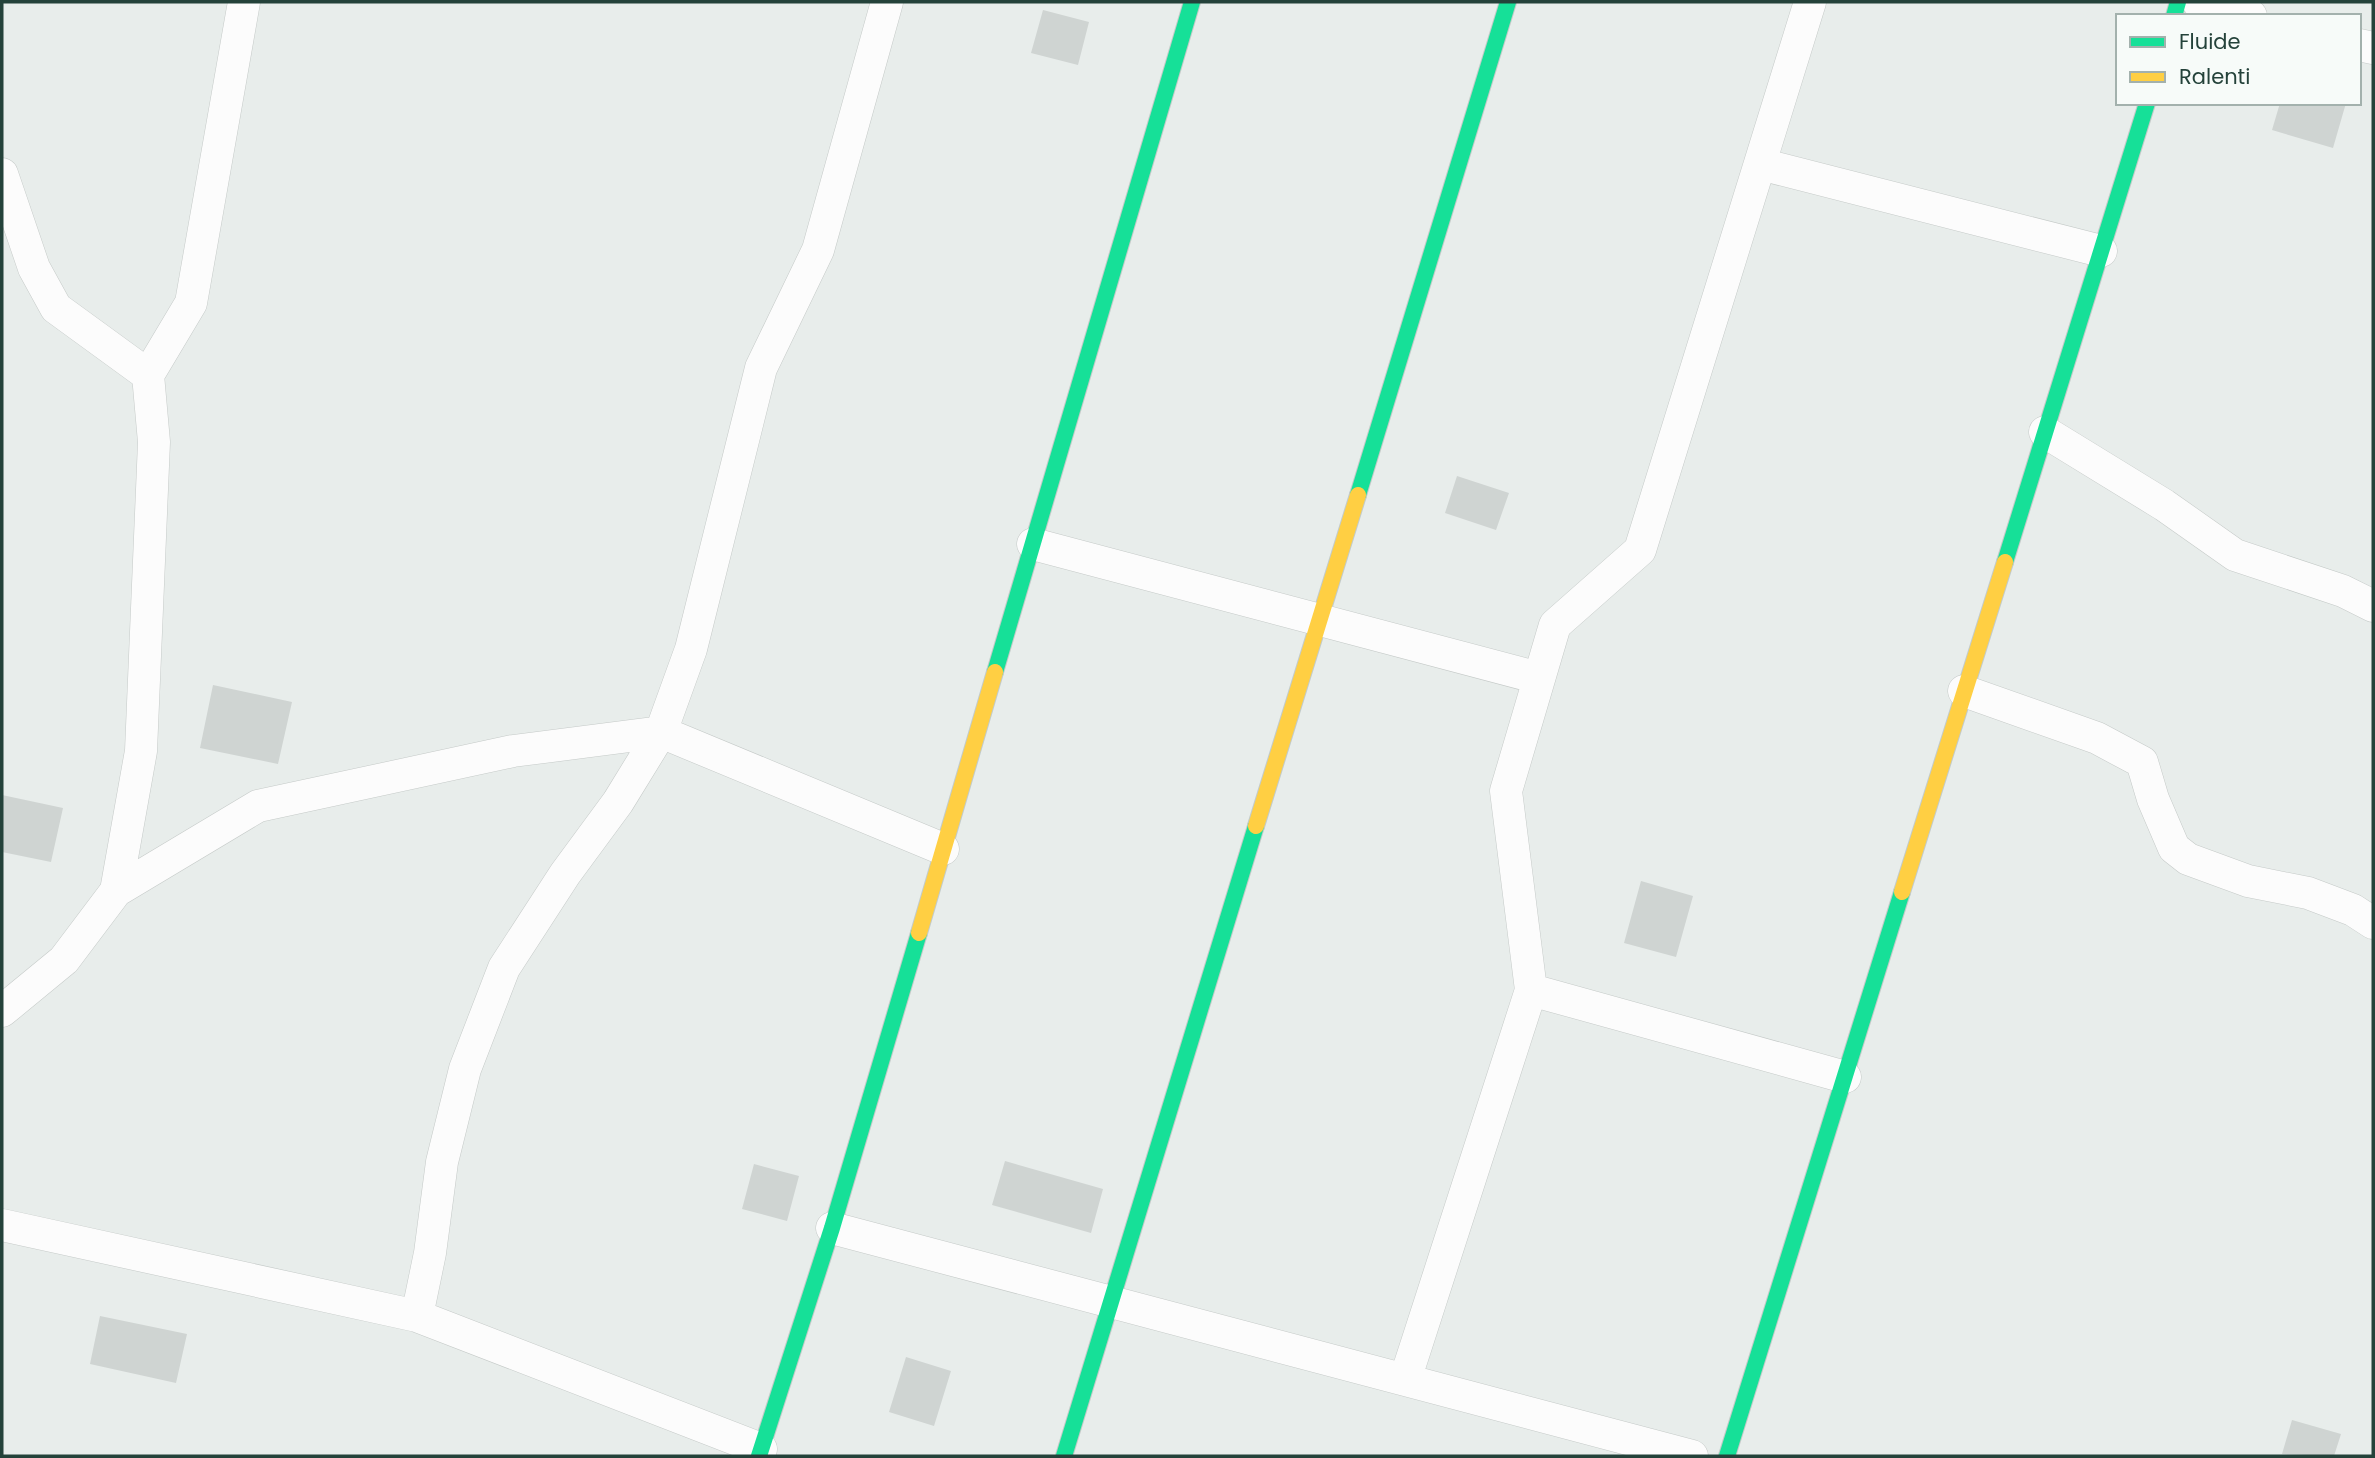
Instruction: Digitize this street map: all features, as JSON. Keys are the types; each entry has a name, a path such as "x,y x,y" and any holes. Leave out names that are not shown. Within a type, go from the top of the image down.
{"street":[{"path":"117,891 141,751 154,442 148,375 191,303 244,2"},
{"path":"417,1317 430,1253 442,1162 465,1069 504,968 565,874 618,802 661,732 691,649 761,368 818,250 887,2"},
{"path":"2,1225 417,1317 760,1453 832,1228 1192,2"},
{"path":"1064,1456 1508,2"},
{"path":"1405,1380 1531,990 1506,791 1539,678 1555,625 1640,550 1810,2"},
{"path":"2198,2 2243,14"},
{"path":"1727,1456 2146,105"},
{"path":"1760,164 2101,251"},
{"path":"2,174 34,268 56,308 148,375"},
{"path":"2045,432 2164,505 2235,555 2343,591 2373,606"},
{"path":"1033,544 1539,678"},
{"path":"1964,691 2096,738 2141,762 2153,800 2174,848 2189,859 2248,881 2308,893 2353,910 2373,923"},
{"path":"2,1011 64,960 117,891 258,806 513,751 661,732 943,849"},
{"path":"1531,990 1845,1077"},
{"path":"832,1228 1692,1456"}],"building":[{"path":"1043,10 1089,22 1078,65 1031,53"},
{"path":"2279,105 2345,105 2333,148 2272,130"},
{"path":"1457,476 1509,493 1496,530 1445,513"},
{"path":"213,685 292,702 278,764 200,748"},
{"path":"2,795 63,808 51,862 2,852"},
{"path":"1641,881 1693,896 1676,957 1624,943"},
{"path":"1005,1161 1103,1189 1091,1233 992,1205"},
{"path":"754,1164 799,1176 787,1221 742,1209"},
{"path":"100,1316 187,1334 176,1383 90,1364"},
{"path":"906,1357 951,1371 934,1426 889,1412"},
{"path":"2292,1420 2341,1434 2334,1456 2282,1454"}],"traffic: fast":[{"path":"995,672 1192,2"},
{"path":"1358,495 1508,2"},
{"path":"2175,14 2178,2"},
{"path":"2005,562 2146,105"},
{"path":"1064,1456 1256,826"},
{"path":"1727,1456 1902,892"},
{"path":"759,1456 832,1228 919,933"}],"traffic: slow":[{"path":"1256,826 1358,495"},
{"path":"1902,892 2005,562"},
{"path":"919,933 995,672"}]}
